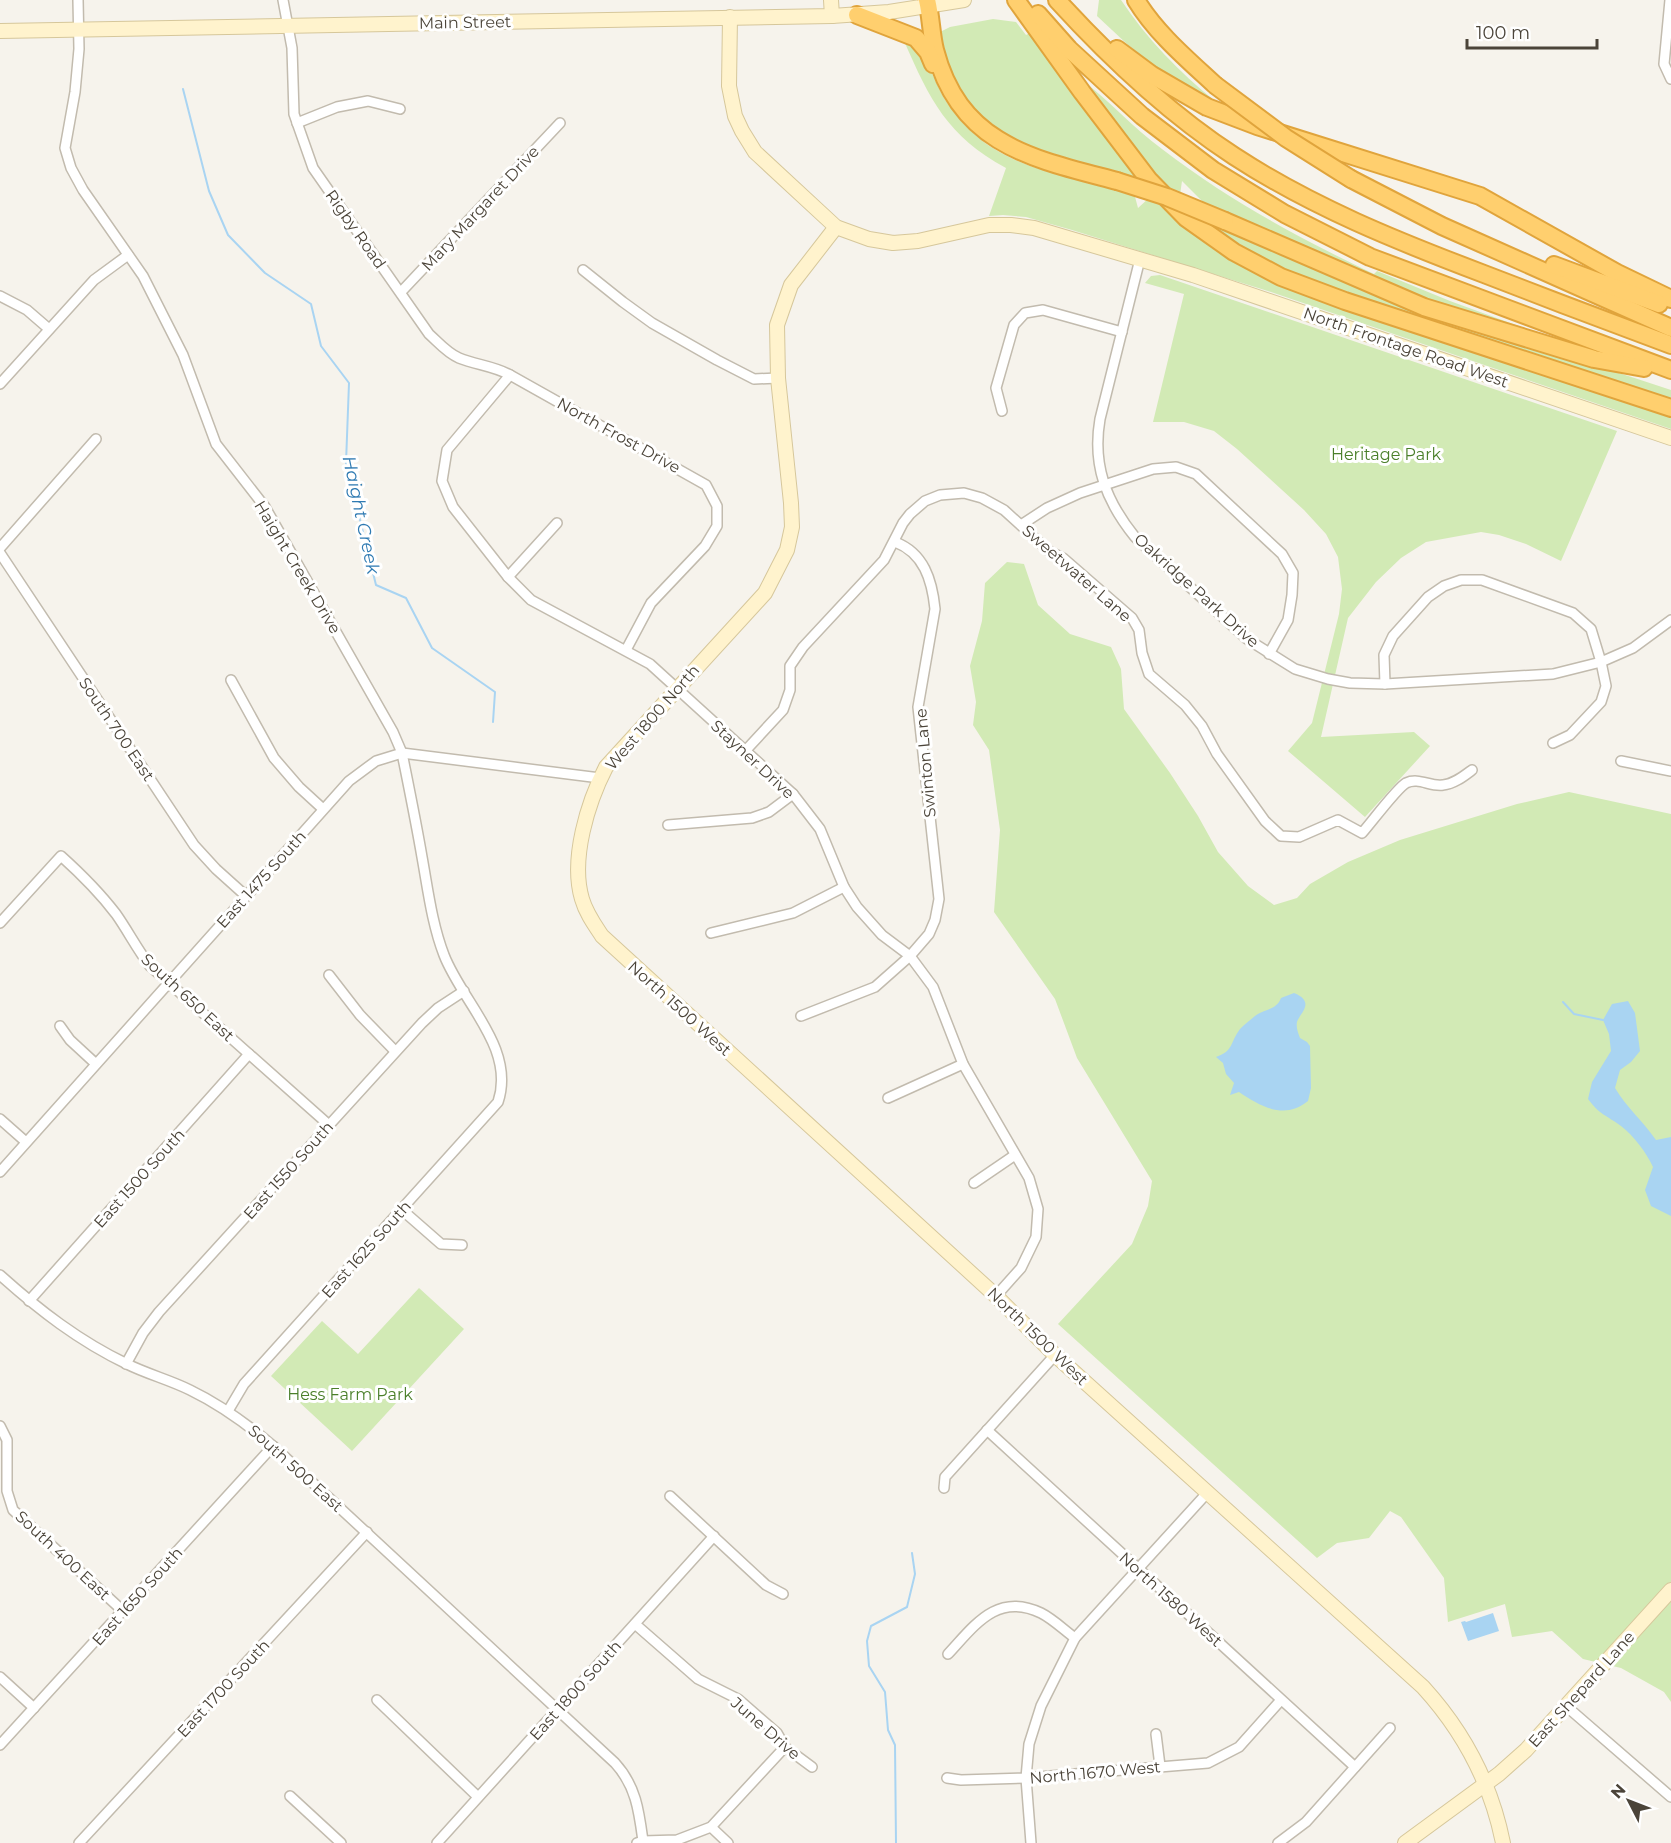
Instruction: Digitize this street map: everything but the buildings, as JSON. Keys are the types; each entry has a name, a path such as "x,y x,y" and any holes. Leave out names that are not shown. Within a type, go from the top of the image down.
{"highway":[{"path":"1016,0 1149,180 1186,218 1234,252 1281,278 1345,301 1671,408"},
{"path":"1026,0 1069,49 1142,116 1213,170 1275,208 1370,257 1671,372"},
{"path":"1057,0 1096,41 1166,106 1232,155 1296,193 1381,235 1671,345"},
{"path":"1066,0 1102,36 1132,61 1207,107 1257,126 1480,196 1617,273 1671,299"},
{"path":"1136,0 1181,54 1215,85 1286,138 1351,179 1443,226 1671,328"},
{"path":"1147,0 1161,32"},
{"path":"928,4 935,48 947,82 961,106 975,122 1005,145 1046,162 1167,197 1424,307 1594,359 1671,372"},
{"path":"857,15 916,38 928,52 938,73 947,82"},
{"path":"1428,218 1671,308"}],"street":[{"name":"Haight Creek Drive","path":"78,0 80,30 75,92 65,148 71,168 83,190 143,276 183,355 216,444 265,507 391,728 402,753 434,926 445,958 486,1029 499,1060 503,1086"},
{"name":"Rigby Road","path":"283,0 292,48 292,103 313,168 429,333 446,350 459,358 498,368 510,375"},
{"path":"831,0 832,16"},
{"path":"1670,0 1664,64 1671,79"},
{"name":"Main Street","path":"0,31 832,16 857,15 958,1"},
{"path":"730,18 729,86 735,116 742,131 761,158 836,226"},
{"path":"297,123 337,107 368,101 400,109"},
{"name":"Mary Margaret Drive","path":"401,292 560,123"},
{"name":"North Frontage Road West","path":"836,226 869,239 893,243 918,241 989,225 1034,228 1193,274 1671,438"},
{"name":"West 1800 North","path":"581,897 578,867 582,834 600,778 606,767 765,593 787,550 792,527 791,503 777,378 777,325 791,285 836,226"},
{"path":"0,384 94,280 128,255"},
{"name":"Oakridge Park Drive","path":"1140,259 1096,440 1104,486 1121,520 1135,537 1247,639 1269,654 1313,676 1350,683 1385,684 1553,674 1602,662 1633,648 1671,620"},
{"path":"583,270 652,323 717,360 754,379 777,378"},
{"path":"0,296 27,310 49,329"},
{"path":"1002,411 996,388 1014,325 1025,314 1043,310 1122,332"},
{"name":"Stayner Drive","path":"510,375 447,450 442,481 453,507 508,577 531,600 650,664 793,794 820,829 844,887 870,923 910,956 933,987 963,1064 1029,1178 1038,1209 1036,1237 1021,1268 996,1296"},
{"name":"North Frost Drive","path":"510,375 706,485 717,506 717,526 705,546 651,603 626,650"},
{"path":"0,548 96,439"},
{"path":"1021,525 1080,492 1153,469 1176,467 1196,474 1282,554 1293,573 1288,620 1269,654"},
{"name":"Sweetwater Lane","path":"746,750 783,710 790,690 790,666 803,647 884,560 903,523 925,501 940,495 964,493 982,498 1004,510 1049,551 1063,558 1132,618 1139,630 1142,653 1149,674 1185,705 1202,726 1217,754 1265,821 1281,836 1299,837 1338,820 1362,833 1407,782 1419,781 1444,785 1472,770"},
{"path":"508,577 556,523"},
{"name":"Swinton Lane","path":"801,1016 875,987 910,956 928,934 935,920 939,899 918,706 935,609 932,586 923,564 913,552 895,542"},
{"name":"South 700 East","path":"0,553 194,845 246,896"},
{"path":"1385,684 1384,655 1393,636 1428,597 1444,585 1461,580 1482,580 1573,613 1591,629 1602,662 1606,686 1601,702 1570,735 1553,743"},
{"path":"231,680 274,758 298,787 323,809"},
{"name":"East 1475 South","path":"0,1172 323,809 349,781 376,761 402,753 600,778"},
{"path":"1622,761 1671,771"},
{"path":"668,825 752,818 781,804 793,794"},
{"name":"South 650 East","path":"0,923 61,856 98,892 117,916 136,948 168,983 329,1125"},
{"path":"711,933 793,913 844,887"},
{"name":"North 1500 West","path":"581,897 590,918 602,936 996,1296 1055,1355 1423,1687 1443,1710 1477,1763 1503,1843"},
{"path":"329,975 360,1016 396,1051"},
{"name":"East 1550 South","path":"126,1364 143,1333 159,1312 396,1051 438,1008 464,991"},
{"path":"60,1026 70,1040 96,1064"},
{"name":"East 1500 South","path":"29,1301 249,1054"},
{"path":"888,1098 963,1064"},
{"name":"East 1625 South","path":"228,1411 244,1384 498,1102 503,1086"},
{"path":"0,1119 26,1142"},
{"path":"974,1183 1015,1155"},
{"path":"402,1209 441,1244 462,1245"},
{"name":"South 500 East","path":"0,1275 71,1333 126,1364 189,1389 228,1411 273,1446 368,1532 627,1776 639,1808 640,1842"},
{"path":"944,1488 945,1477 1055,1355"},
{"name":"South 400 East","path":"0,1426 7,1440 7,1491 13,1510 123,1611"},
{"name":"North 1580 West","path":"987,1430 1355,1767"},
{"name":"East 1650 South","path":"0,1745 273,1446"},
{"path":"1031,1843 1026,1778 1029,1744 1041,1706 1075,1638 1208,1492"},
{"path":"670,1497 766,1585 783,1594"},
{"name":"East 1700 South","path":"79,1843 368,1532"},
{"name":"East 1800 South","path":"436,1843 714,1536"},
{"name":"East Shepard Lane","path":"1485,1784 1526,1750 1671,1590"},
{"path":"948,1654 977,1623 996,1609 1019,1605 1042,1613 1075,1638"},
{"name":"June Drive","path":"635,1624 698,1679 738,1699 777,1733 785,1747 812,1767"},
{"path":"0,1677 34,1708"},
{"name":"North 1670 West","path":"947,1779 1026,1778 1208,1763 1239,1747 1281,1700"},
{"path":"377,1701 478,1797"},
{"path":"1566,1706 1671,1797"},
{"path":"1278,1843 1306,1822 1390,1728"},
{"path":"1156,1734 1160,1766"},
{"path":"640,1842 677,1840 711,1827 785,1747"},
{"path":"1405,1843 1485,1784"},
{"path":"290,1796 341,1843"},
{"path":"711,1827 728,1843"}],"green space":[{"path":"1099,0 1121,0 1164,54 1215,101 1163,73 1127,44 1097,16"},
{"path":"993,19 1016,22 1026,35 1030,33 1135,174 1132,178 1029,148 1005,136 983,120 965,101 949,72 938,33 950,27"},
{"path":"904,41 919,52 925,60 943,96 962,122 989,145 1007,156 1048,172 1134,193 1138,208 1149,198 1162,204 1281,285 1306,296 1671,416 1671,429 1271,292 1026,217 989,216 1006,168 969,143 943,115 932,99"},
{"path":"1082,80 1151,141 1187,168 1291,232 1374,274 1377,271 1551,338 1428,303 1204,203 1182,181 1180,195 1168,191"},
{"path":"1203,218 1318,271 1406,307 1465,328 1671,390 1671,403 1285,272 1227,239"},
{"name":"Heritage Park","path":"1160,275 1617,431 1561,561 1526,544 1481,532 1426,542 1401,558 1376,582 1348,618 1321,737 1414,732 1430,746 1365,817 1288,751 1312,723 1339,614 1342,589 1338,557 1326,534 1304,510 1214,431 1184,422 1153,422 1184,294 1145,283 1151,276"},
{"path":"1007,562 1024,564 1038,605 1070,634 1111,647 1121,669 1124,709 1170,773 1218,852 1248,886 1274,905 1297,898 1310,884 1348,862 1400,840 1517,804 1569,792 1671,814 1671,1702 1664,1692 1621,1668 1583,1659 1552,1631 1512,1637 1505,1604 1448,1622 1444,1578 1401,1517 1390,1511 1369,1538 1337,1543 1317,1558 1058,1324 1132,1244 1148,1206 1152,1181 1077,1058 1055,999 994,912 1000,830 989,750 973,725 976,702 970,666 982,621 985,583"},
{"name":"Hess Farm Park","path":"419,1288 464,1329 352,1451 271,1376 322,1321 358,1354"}],"water":[{"path":"1294,993 1301,996 1305,1004 1297,1026 1300,1038 1310,1046 1311,1088 1308,1101 1291,1110 1282,1110 1264,1106 1239,1092 1230,1095 1234,1083 1226,1074 1223,1063 1216,1057 1229,1049 1240,1029 1251,1019 1276,1005 1281,998"},
{"path":"1628,1001 1635,1013 1640,1051 1620,1070 1615,1088 1656,1140 1671,1137 1671,1216 1651,1206 1645,1190 1653,1167 1643,1150 1626,1130 1600,1112 1588,1099 1592,1082 1611,1051 1609,1034 1603,1020 1612,1004"},
{"path":"1493,1613 1499,1631 1468,1641 1461,1622"}],"waterway":[{"name":"Haight Creek","path":"183,89 209,191 228,235 265,273 311,304 321,346 349,383 346,463 376,585 406,598 432,648 495,692 493,722"},
{"path":"1563,1002 1574,1014 1603,1020"},
{"name":"Haight Creek","path":"896,1843 895,1745 888,1730 885,1692 869,1666 867,1641 871,1626 907,1607 915,1574 912,1553"}]}
